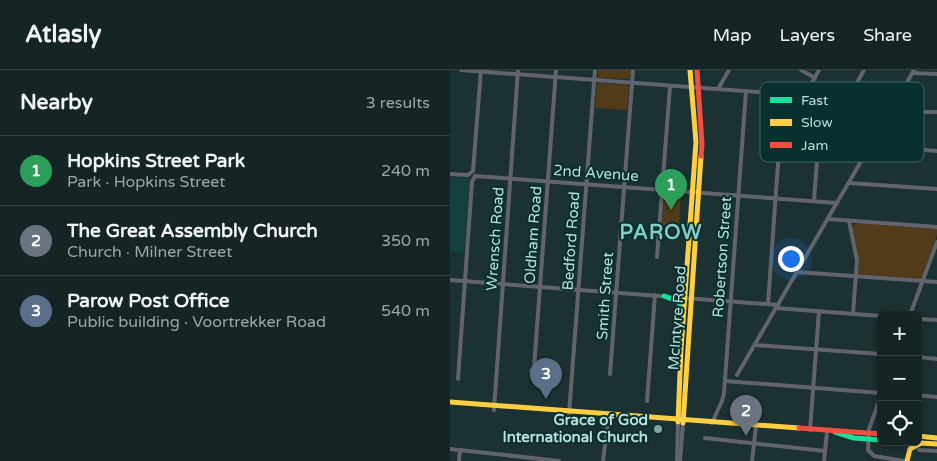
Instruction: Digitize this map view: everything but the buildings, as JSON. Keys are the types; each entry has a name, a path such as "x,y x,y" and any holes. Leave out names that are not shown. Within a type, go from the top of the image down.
{"main road":[{"name":"McIntyre Road","path":"690,70 695,88"},
{"name":"McIntyre Road","path":"682,421 688,298 696,192 695,88 697,70"},
{"path":"664,296 679,302 684,318"},
{"name":"McIntyre Road","path":"682,421 684,318 688,298"},
{"path":"450,402 494,408"},
{"path":"450,406 570,412 827,432 841,431 877,439"},
{"path":"868,436 877,435"},
{"path":"922,436 937,438"},
{"path":"922,443 937,444"},
{"path":"906,461 910,449 916,446"}],"street":[{"path":"461,70 518,72 556,77 760,92"},
{"name":"Oldham Road","path":"532,371 534,368 556,70"},
{"name":"Bedford Road","path":"570,412 595,70"},
{"name":"Smith Street","path":"610,374 633,70"},
{"path":"718,89 729,70"},
{"path":"802,70 815,78"},
{"path":"813,82 820,70"},
{"path":"857,82 864,70"},
{"path":"458,379 480,71"},
{"path":"907,82 913,71 937,74"},
{"name":"Wrensch Road","path":"494,408 518,72"},
{"path":"658,257 670,86"},
{"name":"Robertson Street","path":"712,423 722,401 725,381 746,91"},
{"path":"924,111 937,112"},
{"path":"924,150 937,151"},
{"path":"768,304 778,162"},
{"path":"814,200 817,162"},
{"path":"738,375 861,162"},
{"name":"2nd Avenue","path":"450,174 837,203"},
{"path":"849,183 937,189"},
{"path":"828,219 937,228"},
{"path":"849,221 856,253 853,314"},
{"path":"911,311 937,242"},
{"path":"797,272 937,282"},
{"path":"450,280 768,304 818,312 877,316"},
{"path":"647,401 655,295"},
{"path":"810,430 818,312"},
{"path":"922,319 937,320"},
{"path":"755,345 877,354"},
{"path":"922,357 937,358"},
{"path":"725,381 877,394"},
{"path":"922,395 937,397"},
{"path":"879,401 868,436 868,449 872,455 906,461"},
{"path":"604,461 609,415"},
{"path":"679,461 682,421"},
{"path":"752,461 756,426"},
{"path":"824,461 827,432"},
{"path":"705,438 825,451"},
{"path":"450,449 559,461"},
{"path":"459,461 460,450"},
{"path":"919,450 937,451"}],"shaded area":[{"path":"598,70 631,70 630,79 598,78"},
{"path":"598,83 627,85 629,87 627,110 595,108"},
{"path":"450,177 470,178 464,253 450,252"},
{"path":"666,192 681,193 679,227 662,225 664,194"},
{"path":"856,223 937,229 937,235 922,276 919,279 858,274 859,259 852,227"}],"traffic: fast":[{"path":"664,296 679,302 682,310"},
{"path":"835,432 854,438 877,440"}],"traffic: slow":[{"path":"678,422 681,349 696,142 690,70"},
{"path":"683,423 701,156"},
{"path":"450,402 799,428"},
{"path":"922,436 937,438"},
{"path":"922,443 937,444"},
{"path":"907,461 910,449 916,446"}],"traffic: jam":[{"path":"697,70 702,144 701,156"},
{"path":"799,428 877,434"}],"place":[{"name":"Hopkins Street Park","path":"671,210"},
{"name":"Parow Post Office","path":"546,399"},
{"name":"Grace of God International Church","path":"658,429"},
{"name":"The Great Assembly Church","path":"746,436"}],"district":[{"name":"PAROW","path":"661,233"}]}
